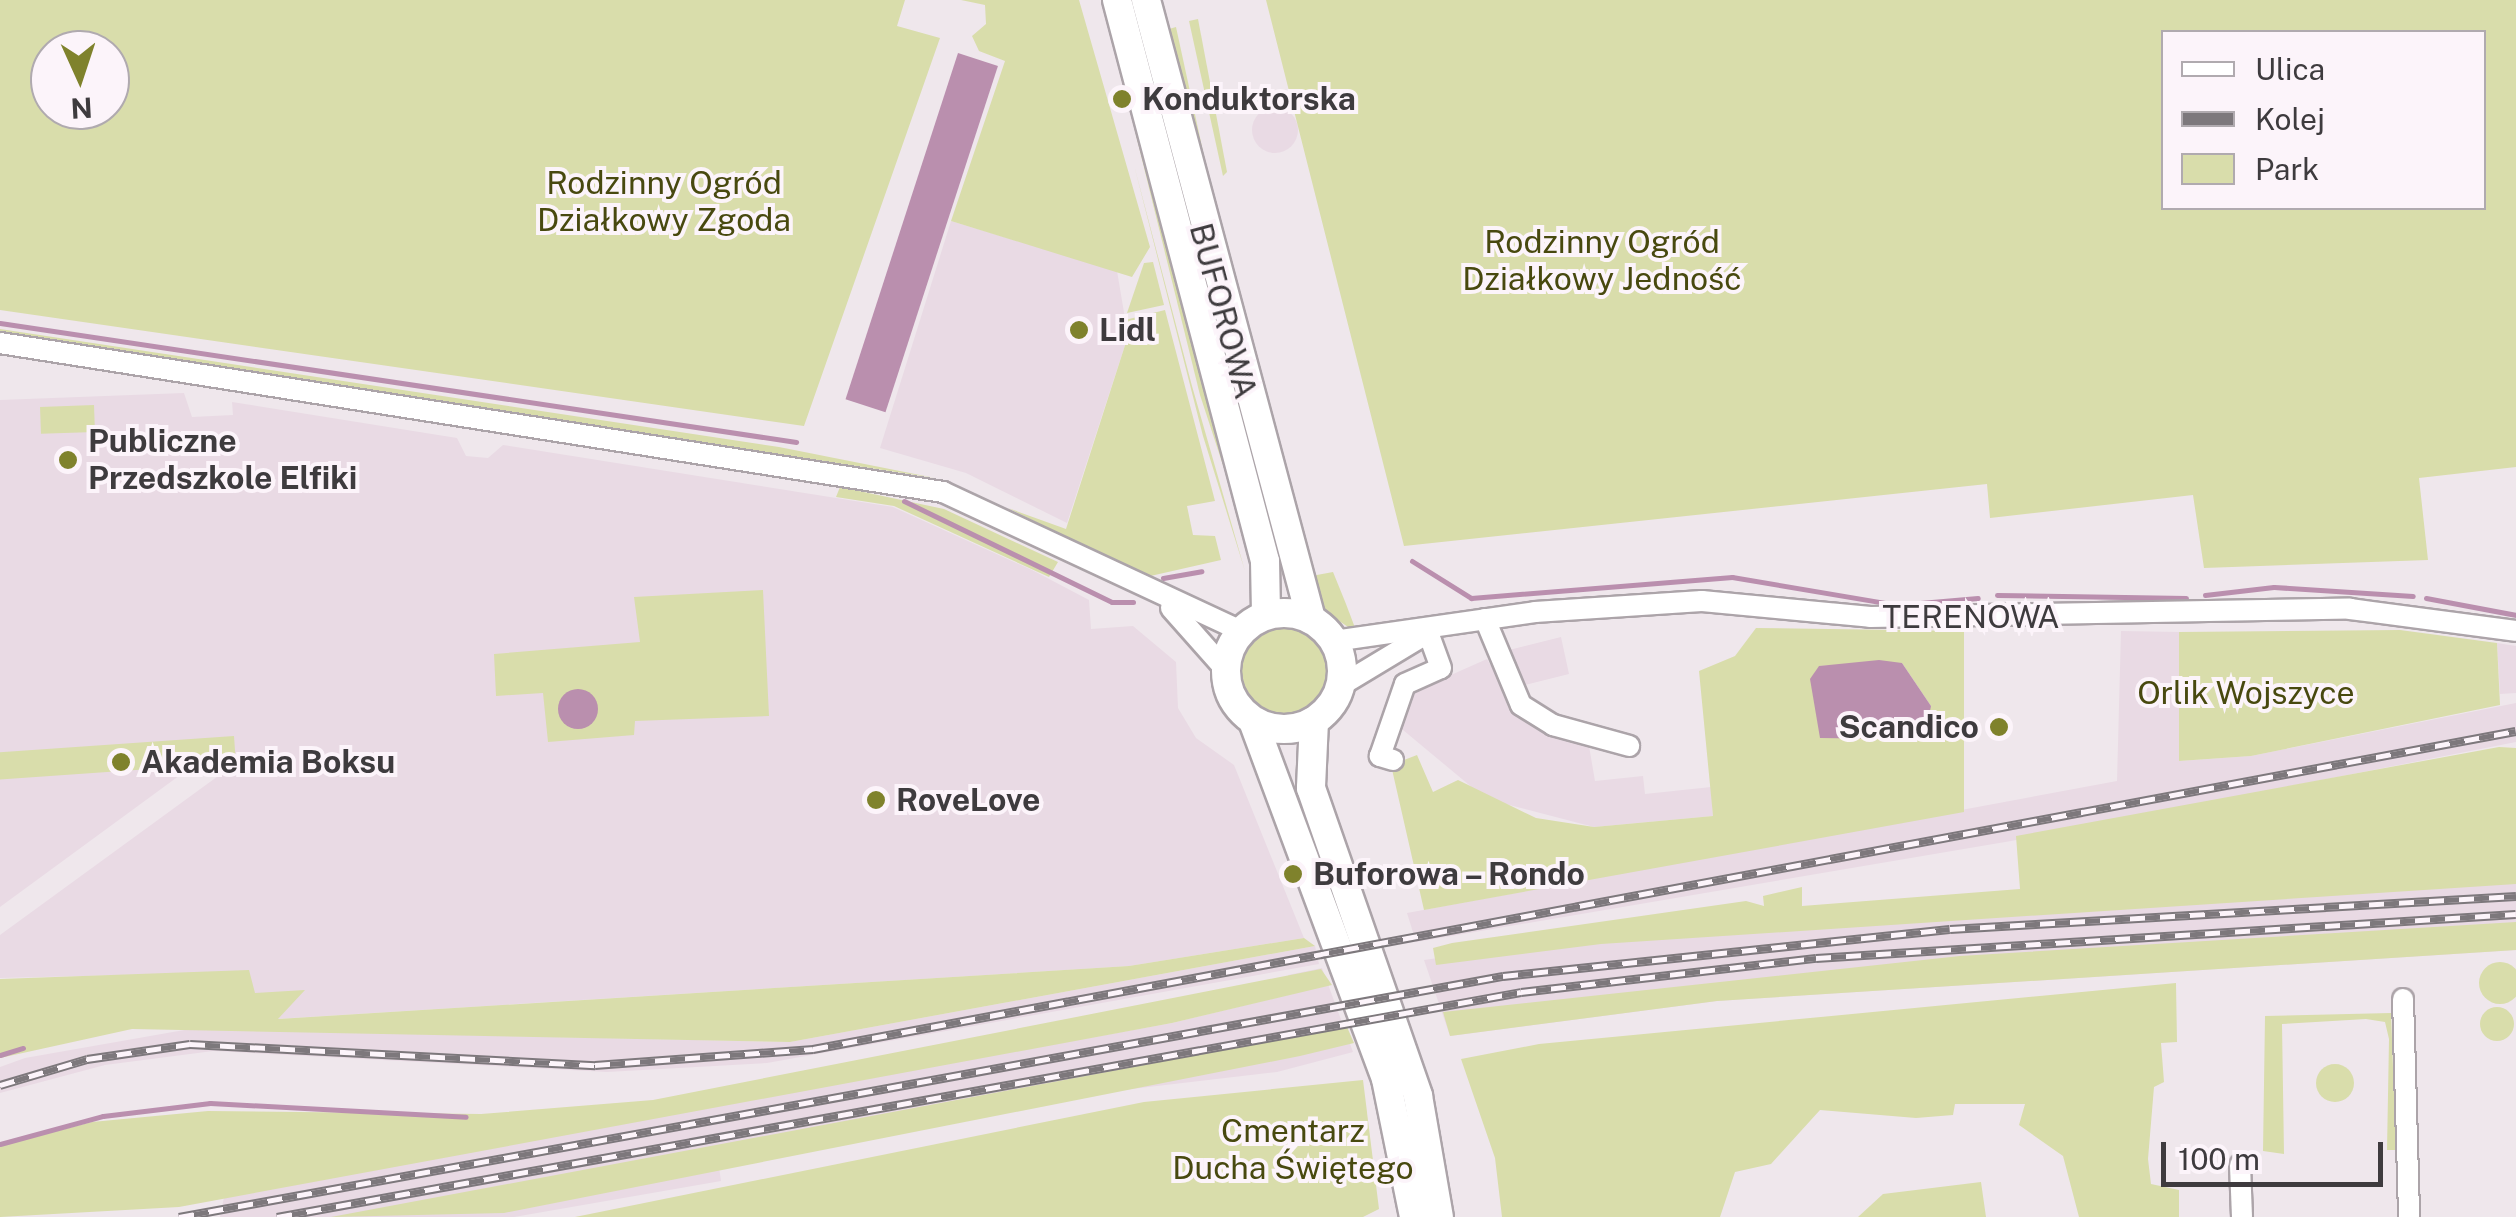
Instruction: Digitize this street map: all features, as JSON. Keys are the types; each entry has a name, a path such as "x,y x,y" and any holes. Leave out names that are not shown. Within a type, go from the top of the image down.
{"main road":[{"name":"BUFOROWA","path":"1117,0 1265,561 1266,615"},
{"name":"BUFOROWA","path":"1146,0 1310,619"},
{"path":"1414,1217 1393,1101 1349,970 1254,721 1234,701 1225,669 1241,631 1266,615 1310,619 1334,641 1340,686 1314,721 1311,788 1418,1096 1438,1217"},
{"path":"1254,721 1278,729 1314,721"}],"street":[{"path":"0,343 943,492 1070,546 1166,602 1241,631"},
{"name":"TERENOWA","path":"1334,641 1428,633 1485,618 1742,601 1870,617 2350,609 2516,631"},
{"path":"1166,602 1225,669"},
{"path":"1485,618 1521,705 1545,722 1629,746"},
{"path":"1393,760 1380,756 1405,684 1440,668 1428,633"},
{"name":"TERENOWA","path":"1340,686 1428,633"},
{"path":"2403,999 2409,1217"},
{"path":"2240,1165 2242,1217"}],"shaded area":[{"path":"958,53 998,66 885,412 846,399"},
{"path":"1275,107 1291,114 1298,130 1291,146 1275,153 1259,146 1252,130 1259,114"},
{"path":"951,221 1117,271 1128,336 1067,523 966,473 880,448"},
{"path":"184,393 192,417 233,415 232,402 457,438 466,456 488,458 503,445 893,507 1032,570 1089,600 1091,629 1133,626 1176,662 1178,708 1196,738 1234,765 1304,938 1129,966 276,1019 125,975 0,978 0,935 236,763 232,737 0,907 0,400"},
{"path":"2121,631 2179,632 2180,761 2251,756 2516,703 2516,742 2011,841 1416,942 1407,913 2117,781"},
{"path":"1561,637 1569,674 1521,686 1505,651"},
{"path":"2497,643 2516,646 2516,693 2500,694"},
{"path":"1487,659 1520,715 1589,746 1595,781 1643,776 1645,794 1711,787 1713,816 1594,827 1486,799 1397,725 1408,694"},
{"path":"1879,660 1902,663 1931,706 1928,721 1892,739 1820,738 1810,679 1819,666"},
{"path":"578,689 592,695 598,709 592,723 578,729 564,723 558,709 564,695"},
{"path":"2516,876 2516,950 1717,1001 1450,1036 1424,960 1801,906 1802,924"},
{"path":"1315,946 1319,964 767,1063 607,1072 213,1051 105,1065 0,1093 0,1067 25,1058 190,1029 790,1042"},
{"path":"1322,968 1353,1052 1277,1072 1123,1090 719,1167 721,1181 514,1217 220,1217 224,1197 259,1187 1172,1023 1292,994 1288,975"}],"green space":[{"name":"Rodzinny Ogród Działkowy Zgoda","path":"0,0 905,0 897,26 940,38 804,426 0,310"},
{"path":"961,0 1079,0 1150,247 1132,277 951,221 1005,61 979,51 972,36 986,24 985,5"},
{"name":"Rodzinny Ogród Działkowy Jedność","path":"1266,0 2516,0 2516,467 2419,478 2428,560 2204,568 2193,495 1990,518 1987,484 1404,546"},
{"path":"1198,19 1227,172 1223,176 1189,21"},
{"path":"1176,27 1209,179 1189,131 1169,29"},
{"path":"1134,127 1147,156 1257,569 1200,395"},
{"path":"1134,165 1192,386 1245,571 1203,436"},
{"path":"1153,262 1164,305 1127,313 1144,263"},
{"path":"1165,310 1215,501 1187,506 1193,535 1215,536 1221,560 1146,577 1008,508 1066,529 1128,336 1125,320"},
{"path":"0,329 779,447 935,478 0,335"},
{"path":"94,405 95,432 41,434 40,407"},
{"path":"840,487 944,509 1058,562 1049,577 894,506 836,497"},
{"path":"1333,572 1357,633 1317,606 1306,577"},
{"path":"763,590 769,716 635,721 634,735 548,742 543,693 496,696 494,654 640,642 634,597"},
{"path":"1283,626 1300,629 1315,639 1325,654 1325,688 1315,703 1300,713 1283,716 1266,713 1251,703 1241,688 1238,671 1241,654 1251,639 1266,629"},
{"path":"1756,628 1964,631 1964,812 1424,910 1391,765 1417,755 1433,792 1458,780 1536,818 1594,827 1713,816 1699,671 1735,656","holes":["1902,663 1931,706 1916,731 1819,666"]},
{"name":"Orlik Wojszyce","path":"2400,630 2497,643 2500,705 2251,756 2179,761 2179,632"},
{"path":"234,736 236,763 0,779 0,752"},
{"path":"2499,747 2516,748 2516,884 1601,944 1436,965 1433,948 1452,943 1746,901 1764,906 1763,896 1802,887 1802,906 2020,889 2016,836"},
{"path":"2516,922 2516,950 1717,1001 1450,1036 1443,1012 1960,956"},
{"path":"1304,938 1315,946 790,1042 132,1029 0,1058 0,979 249,970 255,993 305,990 278,1019 1129,966"},
{"path":"2500,962 2515,968 2515,998 2500,1004 2485,998 2479,983 2485,968"},
{"path":"1321,969 1332,985 1172,1023 179,1207 0,1217 0,1146 92,1122 208,1111 481,1114 653,1100"},
{"path":"2176,983 2177,1042 2161,1043 2164,1082 2154,1087 2148,1159 2151,1184 2179,1190 2179,1217 2079,1217 2063,1156 2019,1125 2025,1104 1955,1104 1953,1115 1916,1118 1820,1110 1771,1164 1735,1172 1720,1217 1502,1217 1495,1158 1461,1059 1539,1044"},
{"path":"2497,1007 2509,1012 2514,1024 2509,1036 2497,1041 2485,1036 2480,1024 2485,1012"},
{"path":"2391,1013 2396,1150 2387,1150 2389,1039 2385,1022 2366,1019 2282,1024 2284,1154 2263,1151 2265,1016"},
{"path":"1347,1027 1354,1043 1300,1056 504,1213 331,1217"},
{"path":"2335,1064 2348,1070 2354,1083 2348,1096 2335,1102 2322,1096 2316,1083 2322,1070"},
{"name":"Cmentarz Ducha Świętego","path":"1363,1080 1379,1209 1363,1217 575,1217 1144,1102"},
{"path":"1981,1182 1986,1217 1858,1217 1883,1194"}],"waterway":[{"path":"0,323 796,442"},
{"path":"904,501 1112,602 1133,602"},
{"path":"1412,561 1471,598 1732,577 1897,605 1978,598"},
{"path":"1163,578 1201,571"},
{"path":"2205,595 2274,587 2413,596"},
{"path":"1997,595 2186,598"},
{"path":"2426,598 2516,615"},
{"path":"0,1055 23,1048"},
{"path":"0,1144 103,1116 210,1103 466,1117"}],"railway":[{"path":"0,1085 87,1059 190,1044 595,1065 813,1049 2516,731"},
{"path":"179,1217 1503,976 1950,929 2516,896"},
{"path":"277,1217 1521,992 1816,958 2516,914"}],"place":[{"name":"Konduktorska","path":"1122,99"},
{"name":"Lidl","path":"1079,330"},
{"name":"Publiczne Przedszkole Elfiki","path":"68,460"},
{"name":"Scandico","path":"1999,727"},
{"name":"Akademia Boksu","path":"121,762"},
{"name":"RoveLove","path":"876,800"},
{"name":"Buforowa – Rondo","path":"1293,874"}]}
